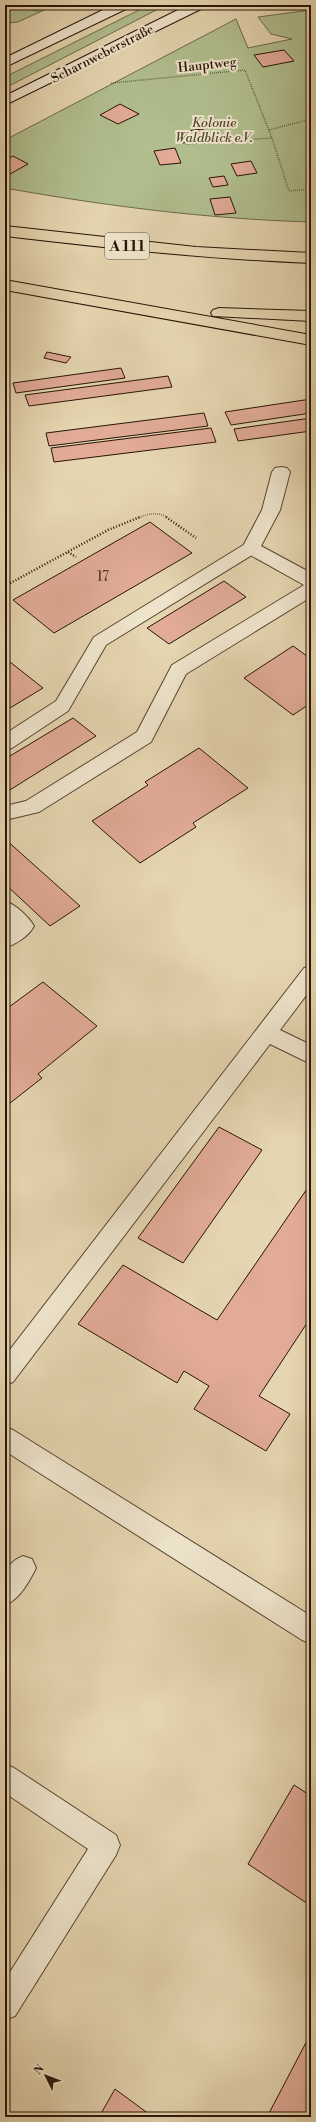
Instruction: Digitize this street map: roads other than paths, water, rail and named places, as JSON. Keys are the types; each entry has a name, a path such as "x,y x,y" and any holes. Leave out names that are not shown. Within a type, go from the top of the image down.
{"highway":[{"name":"A 111","path":"5,231 172,251 311,258"},
{"path":"250,256 311,266"},
{"path":"5,285 136,310 311,340"},
{"path":"136,310 311,316"}],"street":[{"path":"5,63 122,5"},
{"name":"Scharnweberstraße","path":"5,101 198,5"},
{"path":"281,472 271,510 251,548 311,581"},
{"path":"5,813 32,808 144,736 179,670 311,589"}],"lane":[{"path":"5,743 62,706 100,641 251,548"},
{"path":"5,909 24,926 5,940"},
{"path":"5,1374 311,974"},
{"path":"266,1032 311,1055"},
{"path":"5,1438 311,1631"},
{"path":"5,1592 23,1568"},
{"path":"5,1776 106,1845 5,2006"}],"park label":[{"name":"Kolonie Waldblick e.V.","path":"214,130"}]}
